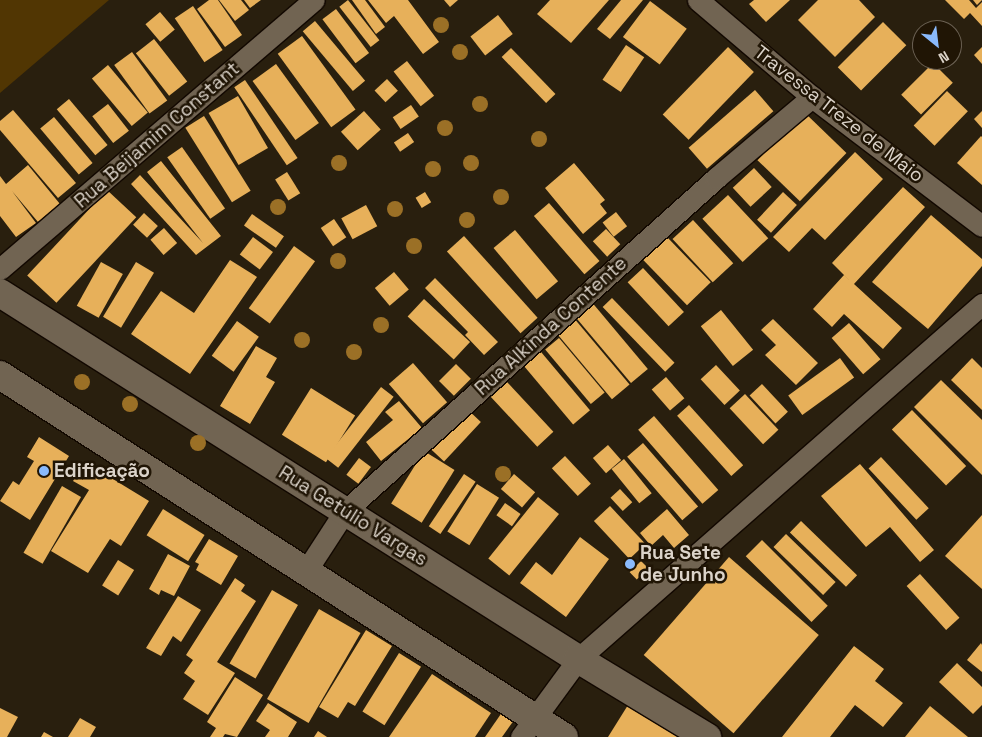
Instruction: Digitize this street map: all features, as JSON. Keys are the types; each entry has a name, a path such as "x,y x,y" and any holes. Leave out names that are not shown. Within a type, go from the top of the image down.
{"street":[{"name":"Rua Beijamim Constant","path":"0,269 314,0"},
{"name":"Travessa Treze de Maio","path":"698,0 812,97 982,226"},
{"name":"Rua Alkinda Contente","path":"306,571 345,511 716,178 812,97"},
{"name":"Rua Getúlio Vargas","path":"0,293 578,660 707,737"},
{"path":"528,728 578,660 982,304"},
{"path":"0,375 306,571 528,728 564,737"}],"shaded area":[{"path":"0,0 109,0 0,93"}],"building":[{"path":"209,0 218,0 242,35 225,47 197,9"},
{"path":"219,0 241,0 249,10 235,21"},
{"path":"244,0 261,0 250,8"},
{"path":"348,0 379,40 371,47 339,7"},
{"path":"352,0 365,0 385,27 376,34"},
{"path":"368,0 408,0 439,42 423,54 394,16 386,23"},
{"path":"444,0 458,0 450,7"},
{"path":"550,0 609,0 571,43 537,14"},
{"path":"621,0 643,0 610,39 597,29"},
{"path":"754,0 790,0 766,22 749,4"},
{"path":"818,0 859,0 875,17 835,57 798,20"},
{"path":"945,0 969,0 976,8 982,2 982,26 970,13 964,19"},
{"path":"973,0 982,0 977,5"},
{"path":"650,1 687,29 660,65 623,37"},
{"path":"193,6 223,50 204,62 175,18"},
{"path":"336,9 369,53 356,63 322,19"},
{"path":"160,12 175,30 160,42 145,24"},
{"path":"498,15 513,34 485,55 470,37"},
{"path":"315,21 365,81 353,91 303,31"},
{"path":"883,22 906,45 861,91 838,67"},
{"path":"302,36 355,110 331,127 278,54"},
{"path":"154,39 187,82 169,96 136,53"},
{"path":"626,45 644,57 621,92 603,80"},
{"path":"728,47 754,72 689,140 663,115"},
{"path":"982,47 982,64 974,55"},
{"path":"511,48 555,94 546,103 502,57"},
{"path":"132,52 167,101 149,113 114,65"},
{"path":"407,61 434,96 421,106 394,71"},
{"path":"276,64 319,123 295,140 253,81"},
{"path":"108,65 148,112 132,126 92,78"},
{"path":"926,70 940,70 953,83 921,115 901,95"},
{"path":"387,79 398,91 385,102 375,91"},
{"path":"245,80 298,158 287,165 234,87"},
{"path":"755,90 773,111 707,169 689,148"},
{"path":"947,91 968,111 935,146 914,126"},
{"path":"238,96 268,148 239,165 209,113"},
{"path":"69,99 108,145 95,155 57,109"},
{"path":"108,104 129,131 113,143 92,116"},
{"path":"411,105 419,117 401,129 393,117"},
{"path":"13,110 76,183 58,198 0,130 0,121"},
{"path":"364,111 381,130 358,150 341,132"},
{"path":"982,111 982,128 974,119"},
{"path":"804,112 846,153 800,201 757,160"},
{"path":"204,116 251,191 232,202 185,128"},
{"path":"54,117 93,163 79,175 40,129"},
{"path":"408,133 414,142 400,152 394,143"},
{"path":"982,137 982,185 957,163"},
{"path":"182,147 225,208 210,219 167,157"},
{"path":"855,152 883,179 825,240 812,228 789,252 773,237"},
{"path":"161,161 221,236 196,255 131,184 140,175 203,243 147,172"},
{"path":"574,163 605,200 600,204 607,213 583,234 545,188"},
{"path":"28,165 60,204 38,222 12,191 36,223 16,237 0,216 0,176 6,184"},
{"path":"754,168 772,187 751,207 733,188"},
{"path":"287,172 300,193 288,201 275,179"},
{"path":"903,187 925,207 854,284 902,328 883,349 844,314 832,327 813,309 844,275 832,263"},
{"path":"107,190 136,217 56,303 27,276"},
{"path":"425,192 431,202 422,208 416,198"},
{"path":"783,192 797,205 771,233 757,220"},
{"path":"728,195 768,238 743,262 702,219"},
{"path":"549,203 600,261 584,274 534,216"},
{"path":"366,205 377,226 353,239 341,218"},
{"path":"616,212 627,226 614,237 603,222"},
{"path":"144,213 158,226 147,238 133,225"},
{"path":"252,214 284,236 276,248 244,225"},
{"path":"931,215 982,259 982,266 928,329 872,282"},
{"path":"334,219 346,237 333,246 321,228"},
{"path":"693,220 733,263 713,282 673,239"},
{"path":"164,228 177,243 164,255 150,240"},
{"path":"606,229 620,244 607,257 593,241"},
{"path":"515,230 558,281 537,299 494,248"},
{"path":"464,236 538,318 521,333 447,251"},
{"path":"253,237 273,252 260,270 240,255"},
{"path":"667,237 711,282 687,305 643,260"},
{"path":"294,246 315,261 270,324 249,308"},
{"path":"230,260 257,277 190,374 131,334 161,291 194,313"},
{"path":"101,262 123,274 99,318 77,306"},
{"path":"136,262 154,273 121,328 103,317"},
{"path":"643,268 684,312 669,326 628,282"},
{"path":"394,272 409,290 390,306 375,288"},
{"path":"435,278 498,342 484,355 465,335 468,332 425,288"},
{"path":"612,298 675,363 665,372 603,307"},
{"path":"424,299 470,342 454,360 408,317"},
{"path":"590,300 648,369 631,383 573,314"},
{"path":"721,310 753,350 733,366 701,326"},
{"path":"573,317 630,384 612,399 555,332"},
{"path":"773,319 818,363 796,385 765,355 776,345 761,330"},
{"path":"237,321 259,337 234,372 212,356"},
{"path":"849,323 880,359 863,374 832,338"},
{"path":"559,338 605,392 591,404 545,350"},
{"path":"256,346 277,358 266,377 275,382 250,424 220,406"},
{"path":"536,346 590,410 573,424 519,360"},
{"path":"840,358 854,377 802,415 788,396"},
{"path":"972,358 982,368 982,410 951,380"},
{"path":"413,363 447,402 423,423 389,384"},
{"path":"456,364 471,379 454,396 439,381"},
{"path":"716,365 740,391 725,405 701,379"},
{"path":"666,377 684,398 670,411 652,389"},
{"path":"941,380 982,420 982,475 914,407"},
{"path":"507,382 553,432 537,447 491,397"},
{"path":"762,384 788,412 775,423 750,396"},
{"path":"381,387 394,397 338,468 326,458"},
{"path":"311,388 355,416 326,462 282,435"},
{"path":"745,394 778,430 763,444 730,408"},
{"path":"399,401 422,428 381,461 366,442 393,420 385,412"},
{"path":"689,405 743,465 731,476 677,416"},
{"path":"467,409 481,422 444,461 430,448"},
{"path":"912,410 966,466 946,486 892,429"},
{"path":"654,416 718,490 702,504 638,430"},
{"name":"Edificação","path":"39,437 69,456 30,520 0,501 13,481 19,485 34,461 27,457"},
{"path":"643,443 698,506 682,520 627,457"},
{"path":"608,445 621,460 606,473 593,458"},
{"path":"424,451 455,470 422,523 391,504"},
{"path":"565,456 591,484 578,496 552,468"},
{"path":"881,457 929,508 916,520 869,469"},
{"path":"359,458 371,467 358,484 346,475"},
{"path":"624,459 652,493 639,503 612,469"},
{"path":"85,462 149,501 121,546 110,539 88,573 51,551 89,490 73,481"},
{"path":"860,464 934,550 920,562 890,527 866,547 821,496"},
{"path":"464,474 476,482 440,534 429,526"},
{"path":"514,474 535,492 522,507 501,489"},
{"path":"477,484 499,498 469,545 447,531"},
{"name":"Edificação","path":"62,486 81,497 43,564 24,553"},
{"path":"620,489 632,502 623,511 610,498"},
{"path":"538,497 559,514 509,575 488,558"},
{"path":"505,503 521,514 512,526 496,515"},
{"path":"610,506 645,544 629,559 594,521"},
{"path":"163,509 205,535 188,561 147,535"},
{"path":"667,509 689,535 674,548 663,535 651,546 640,533"},
{"path":"982,515 982,589 945,556"},
{"path":"801,521 857,575 846,587 790,533"},
{"path":"786,534 836,582 823,595 773,547"},
{"path":"580,537 609,559 566,617 520,583 536,562 552,575"},
{"path":"209,539 238,556 221,585 196,570 199,564 195,562"},
{"path":"762,540 828,606 811,622 746,556"},
{"path":"168,554 190,566 174,596 161,590 159,595 149,589"},
{"path":"729,557 819,635 734,733 644,655"},
{"path":"118,560 134,570 118,596 102,585"},
{"path":"641,561 648,568 637,579 630,572"},
{"path":"920,574 959,618 946,630 907,586"},
{"path":"235,578 245,585 241,591 256,601 217,662 235,673 208,715 183,699 195,681 184,673 193,660 186,655"},
{"path":"272,590 298,605 255,679 230,664"},
{"path":"178,596 201,610 181,642 173,636 161,656 146,648"},
{"path":"319,609 361,633 309,723 267,699"},
{"path":"366,630 392,646 355,706 348,702 338,718 319,707"},
{"path":"981,643 982,645 982,672 967,660"},
{"path":"854,646 884,669 875,681 903,703 883,727 855,705 830,737 782,737"},
{"path":"399,653 421,667 384,725 362,712"},
{"path":"957,663 982,687 982,705 973,714 939,682"},
{"path":"432,674 491,713 475,737 389,737"},
{"path":"235,677 263,695 237,737 225,734 223,737 210,737 216,728 207,722"},
{"path":"268,703 297,722 288,737 265,737 270,730 256,721"},
{"path":"628,705 681,737 608,737"},
{"path":"930,706 968,737 905,737"},
{"path":"0,708 18,717 7,737 0,737"},
{"path":"505,708 517,716 502,737 485,737"},
{"path":"80,718 96,727 90,737 68,737"},
{"path":"318,731 327,737 314,737"},
{"path":"44,732 53,737 41,737"}],"place":[{"name":"Edificação","path":"44,471"},
{"name":"Rua Sete de Junho","path":"630,564"}]}
